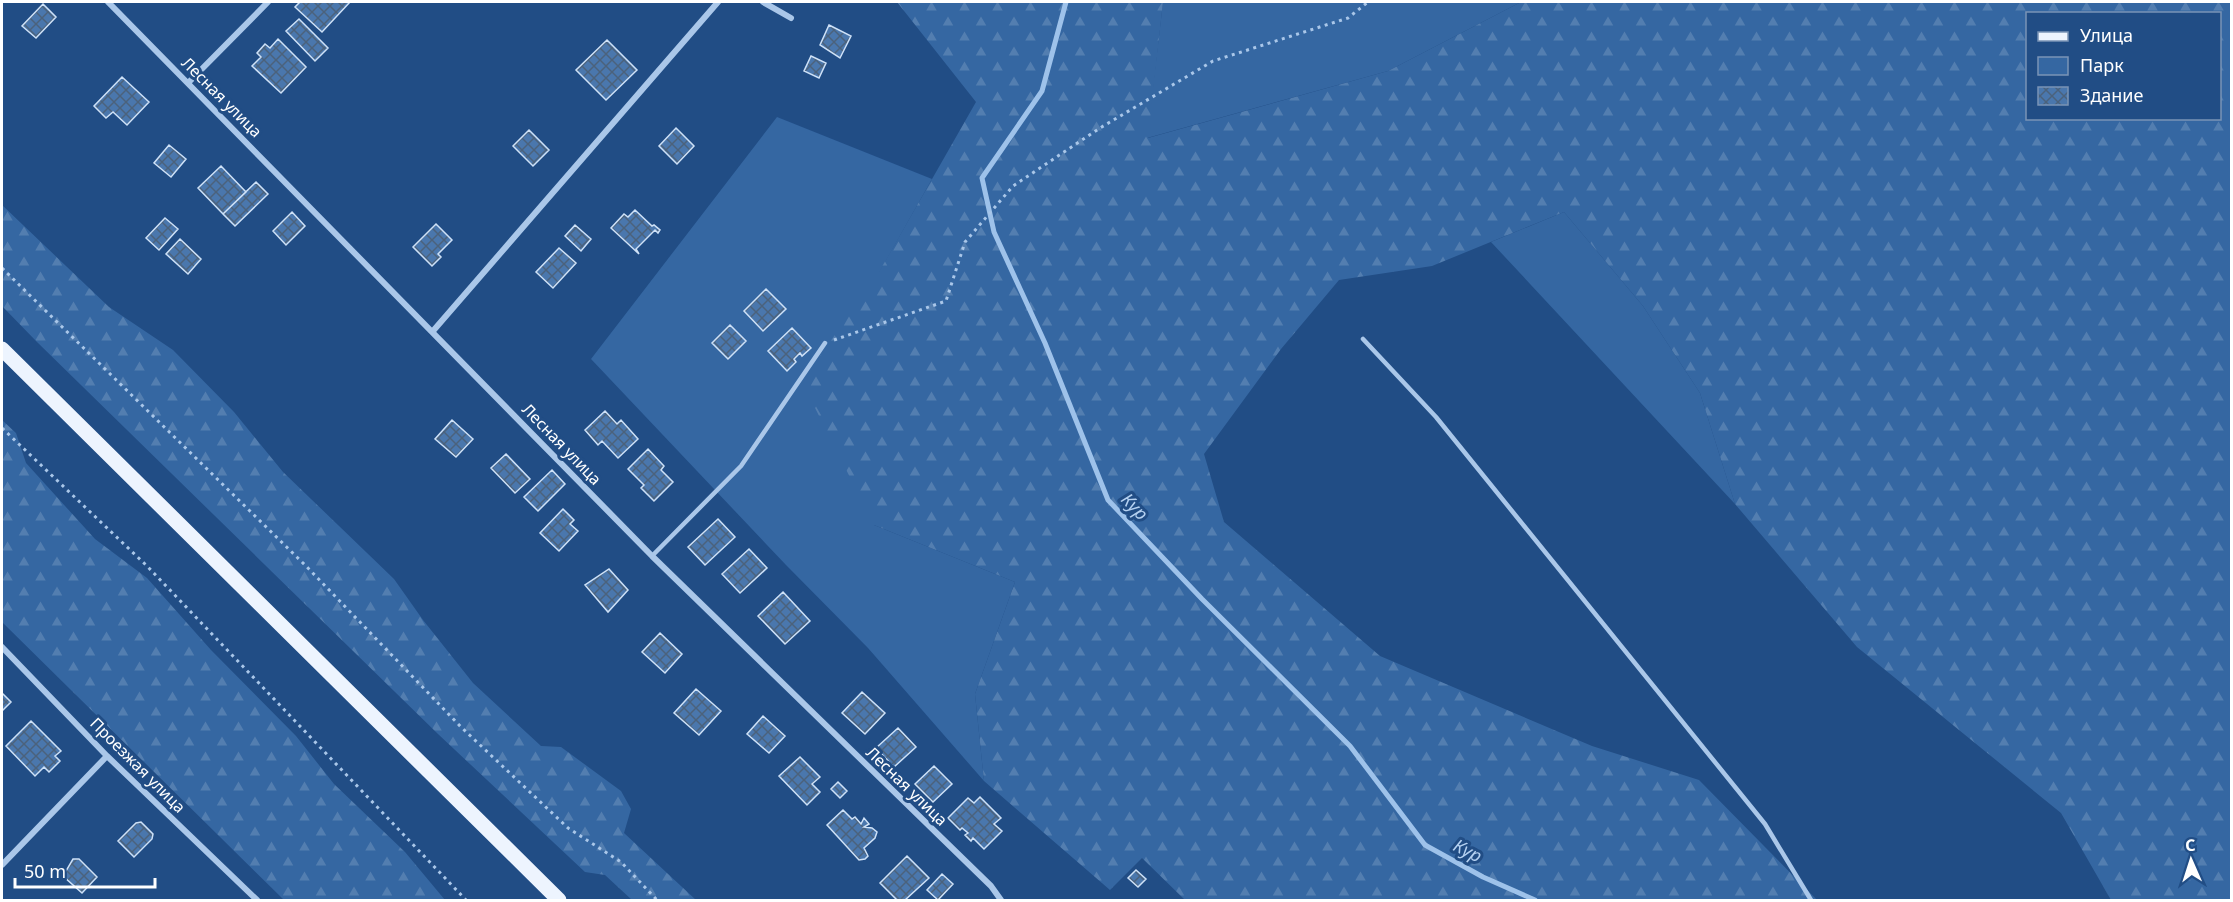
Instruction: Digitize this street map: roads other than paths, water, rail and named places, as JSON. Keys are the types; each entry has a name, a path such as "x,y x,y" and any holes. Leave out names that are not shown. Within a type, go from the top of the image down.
{"main road":[{"path":"2,349 559,900"}],"street":[{"name":"Лесная улица","path":"108,2 652,556 991,886 1001,900"},
{"path":"189,82 268,2"},
{"path":"433,331 718,2"},
{"path":"763,2 791,18"},
{"name":"Проезжая улица","path":"2,647 107,756 257,900"},
{"path":"2,865 107,756"}],"lane":[{"path":"1363,339 1444,427 1765,824 1811,900"},
{"path":"652,556 741,466 825,343"}],"waterway":[{"name":"Кур","path":"1066,2 1042,91 982,178 994,232 1045,343 1108,500 1202,599 1350,746 1425,845 1483,877 1535,900"}]}
